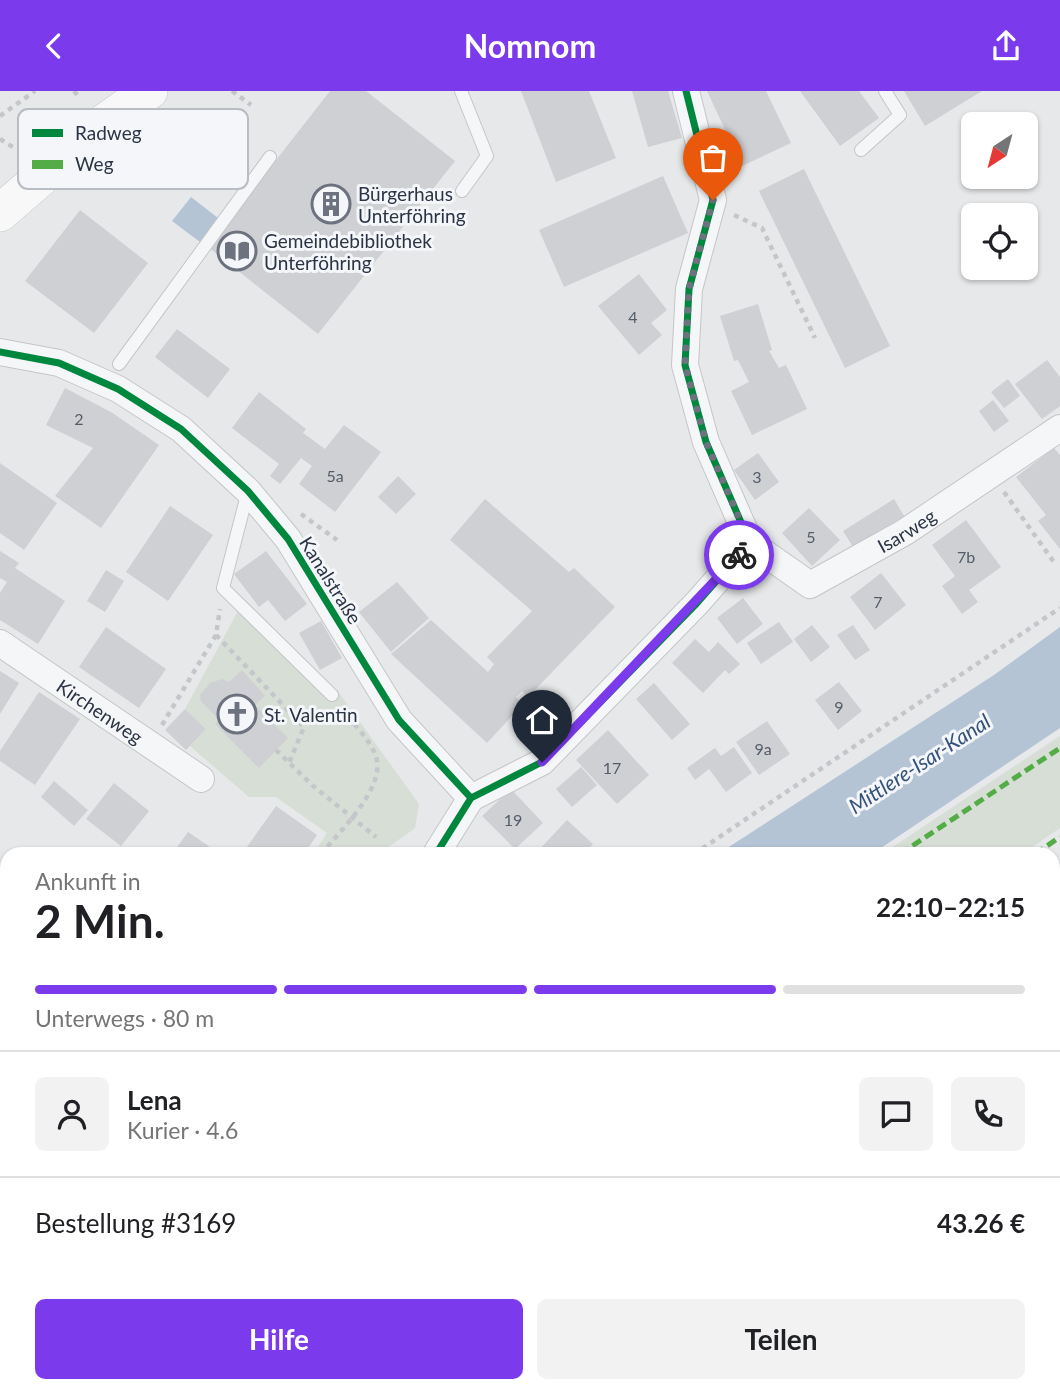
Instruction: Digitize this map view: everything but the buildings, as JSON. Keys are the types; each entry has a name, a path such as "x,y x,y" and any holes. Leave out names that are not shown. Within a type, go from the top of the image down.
{"main road":[{"path":"123,109 149,91"},
{"path":"0,213 28,189"}],"street":[{"path":"440,847 471,798 542,762 696,603 750,543 706,442 685,365 689,289 713,200 687,91"},
{"name":"Kanalstraße","path":"0,352 59,363 118,389 181,429 248,491 288,539 399,720 471,798"},
{"name":"Isarweg","path":"750,543 810,585 905,532 1060,428"},
{"name":"Kirchenweg","path":"0,643 201,779"}],"lane":[{"path":"461,91 487,156 462,191"},
{"path":"861,150 900,115 886,91"},
{"path":"248,187 270,157"},
{"path":"119,364 247,189"},
{"path":"248,491 223,588 332,695"}],"path":[{"path":"0,116 35,91"},
{"path":"74,91 80,98"},
{"path":"232,91 251,105"},
{"path":"0,139 16,149"},
{"path":"730,213 762,228 815,338"},
{"path":"992,474 1056,565"},
{"path":"150,745 216,635 223,588"},
{"path":"704,847 1060,608"},
{"path":"216,635 304,727 289,763"},
{"path":"327,847 370,793 378,769 376,754 332,695"},
{"path":"276,750 376,837"}],"shaded area":[{"path":"238,611 327,699 337,690 419,804 415,828 389,847 318,847 327,833 276,797 249,797 190,746 206,729 185,709"},
{"path":"1060,736 1060,828 1032,847 893,847"}],"water":[{"path":"191,197 218,218 200,242 172,221"},
{"name":"Mittlere-Isar-Kanal","path":"1060,627 1060,728 882,847 729,847 994,675"}],"marked path":[{"path":"911,847 1060,748"},
{"path":"1045,847 1060,837"}],"cycle path":[{"path":"471,798 542,762 697,603 750,543 706,442 685,365 689,289 713,200 686,91"},
{"path":"0,352 59,363 118,389 181,429 248,491 288,539 399,720 471,798 440,847"}],"way so far":[{"path":"713,200 689,289 685,365 706,442 750,543 739,555"}],"place":[{"name":"Bürgerhaus Unterföhring","path":"331,204"},
{"name":"Gemeindebibliothek Unterföhring","path":"237,251"},
{"name":"St. Valentin","path":"237,714"}],"route":[{"path":"542,762 739,555"}]}
